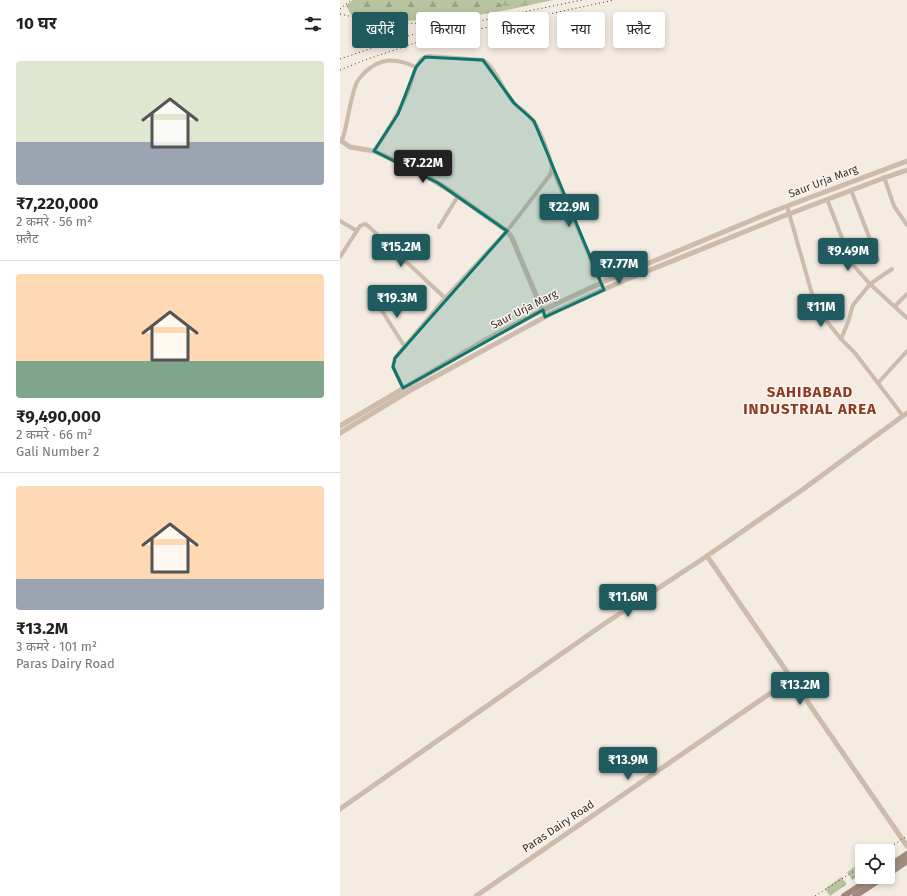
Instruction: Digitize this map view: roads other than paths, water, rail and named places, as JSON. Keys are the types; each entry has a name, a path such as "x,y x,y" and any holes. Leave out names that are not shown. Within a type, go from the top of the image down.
{"main road":[{"path":"895,862 907,854"},
{"path":"895,869 907,861"},
{"path":"844,896 862,884"},
{"path":"855,896 873,884"}],"street":[{"path":"374,151 401,107 409,90 416,66 422,59 429,56 480,60 487,63 514,103 534,121 551,160 552,168 604,290"},
{"path":"416,66 401,61 384,61 372,66 361,76 356,84 341,140 354,148 374,151 421,173 458,196 507,231 512,238 545,317"},
{"name":"Saur Urja Marg","path":"340,426 487,339 600,283 787,206 907,161"},
{"path":"403,388 393,367 396,358 445,298 507,231 550,175 552,168"},
{"name":"Saur Urja Marg","path":"340,433 409,390 545,317 604,290 789,214 884,177 907,170"},
{"path":"884,177 894,206 906,223"},
{"path":"851,190 878,260"},
{"path":"439,227 458,196"},
{"path":"827,199 852,264 870,284 907,318"},
{"path":"340,809 604,624 707,556 802,490 905,415 855,353 841,339 816,308 787,206"},
{"path":"340,221 357,231"},
{"path":"340,257 362,224 367,225 445,298"},
{"path":"841,339 853,305 870,284 892,269"},
{"path":"895,306 907,294"},
{"path":"375,300 405,347"},
{"path":"878,383 907,351"},
{"path":"707,556 790,679 907,846"},
{"name":"Paras Dairy Road","path":"476,896 790,679"}],"railway":[{"path":"340,9 351,0"},
{"path":"340,59 411,35 582,0"},
{"path":"340,70 415,43 614,0"},
{"path":"340,14 368,19 416,23"},
{"path":"895,844 907,836"},
{"path":"815,896 855,870"}],"district":[{"name":"SAHIBABAD INDUSTRIAL AREA","path":"810,400"}]}
